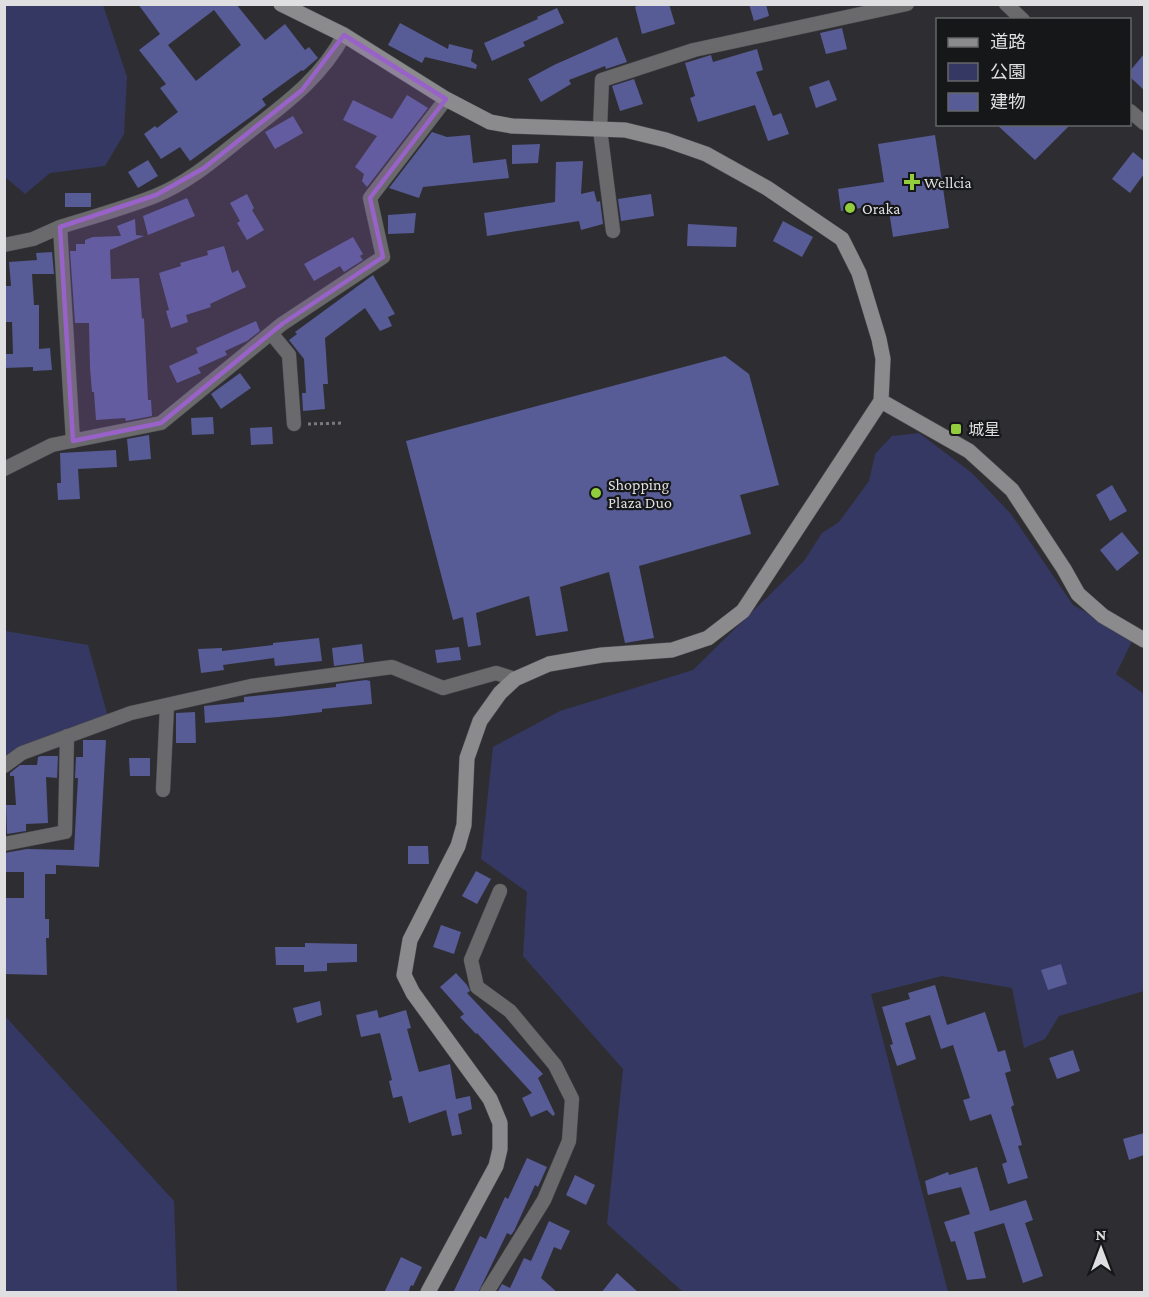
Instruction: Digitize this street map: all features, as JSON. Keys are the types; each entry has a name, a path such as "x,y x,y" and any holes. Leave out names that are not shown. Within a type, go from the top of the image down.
{"street":[{"path":"281,4 344,35 446,99 490,122 513,126 625,130 666,140 706,154 767,188 842,238 859,273 883,359 881,401 743,610 708,638 672,650 602,655 549,664 515,679 500,693 480,721 467,758 464,825 458,846 410,940 404,975 413,993 490,1099 500,1124 500,1149 496,1166 428,1293"},
{"path":"614,231 600,129 602,80 694,50 907,4"},
{"path":"1006,4 1021,18"},
{"path":"4,245 33,238 156,195 180,183 204,168 303,90 333,55 344,35"},
{"path":"4,469 51,445 161,423 271,333 383,256 370,198 446,99"},
{"path":"1131,112 1144,123"},
{"path":"60,227 73,441"},
{"path":"271,333 289,355 294,424"},
{"path":"881,401 969,451 1012,490 1065,569 1078,594 1103,616 1144,640"},
{"path":"4,766 22,753 131,713 251,686 392,667 444,688 496,673 515,679"},
{"path":"163,790 167,705"},
{"path":"4,844 65,832 68,736"},
{"path":"487,1293 544,1200 569,1141 572,1099 555,1065 510,1011 477,987 471,960 500,891"}],"path":[{"path":"294,424 343,423"}],"highlighted area":[{"path":"344,35 446,99 370,198 383,257 282,324 161,423 73,441 60,227 156,195 204,168 302,90"}],"green space":[{"path":"5,4 103,5 127,77 124,134 105,166 50,173 25,194 5,177"},
{"path":"919,433 972,473 1011,514 1073,605 1133,639 1116,674 1144,694 1144,991 1059,1016 1045,1039 1024,1048 1012,988 942,976 871,994 948,1292 683,1292 607,1224 623,1069 523,956 527,892 481,859 493,747 560,711 693,670 804,561 822,533 839,522 869,481 875,454 892,436"},
{"path":"5,631 88,645 108,717 5,766"},
{"path":"4,1015 174,1201 177,1292 5,1292"}],"building":[{"path":"138,4 236,4 265,40 285,24 305,50 309,47 318,58 262,99 266,105 190,161 180,147 161,159 144,134 155,126 157,128 178,112 160,88 166,84 139,50 160,34","holes":["214,10 241,45 196,81 168,45"]},
{"path":"642,4 669,4 675,24 642,34 635,7"},
{"path":"749,4 766,4 769,16 754,21"},
{"path":"557,8 564,23 523,42 525,46 492,61 484,43"},
{"path":"400,23 448,49 449,44 473,50 471,61 477,65 476,69 425,57 422,63 388,45"},
{"path":"842,28 847,49 826,54 820,33"},
{"path":"617,37 627,62 606,69 605,66 569,80 571,84 541,102 528,79"},
{"path":"757,49 763,70 756,72 773,116 781,113 789,134 768,141 755,105 698,122 690,98 695,96 685,63 711,55 713,62"},
{"path":"1144,54 1144,90 1131,78 1131,70"},
{"path":"634,79 643,104 620,111 612,86"},
{"path":"829,80 837,100 816,108 809,87"},
{"path":"407,95 428,108 367,187 362,181 364,174 355,167 377,136 343,120 353,100 392,119"},
{"path":"293,116 303,133 275,149 265,132"},
{"path":"998,126 1069,126 1035,160"},
{"path":"432,132 447,137 470,135 473,163 506,159 509,178 423,187 419,198 389,188"},
{"path":"935,135 949,228 893,237 888,204 841,211 838,189 884,182 878,144"},
{"path":"540,144 538,163 512,164 512,145"},
{"path":"1133,152 1144,161 1144,174 1130,193 1112,179"},
{"path":"148,160 158,176 138,188 128,172"},
{"path":"583,161 581,194 594,191 597,202 600,201 603,224 581,230 579,221 487,236 484,213 555,202 556,162"},
{"path":"65,193 91,193 91,207 65,207"},
{"path":"247,194 254,208 252,210 264,230 247,240 237,223 240,221 230,203"},
{"path":"651,194 654,216 621,221 618,199"},
{"path":"187,198 195,216 148,235 143,216"},
{"path":"416,213 414,233 388,234 388,215"},
{"path":"135,219 136,235 144,236 110,250 111,279 139,278 142,319 144,318 148,400 151,400 152,416 126,421 125,418 96,420 90,368 89,323 75,323 70,251 76,251 76,244 85,244 85,240 93,237 121,236 117,226"},
{"path":"783,221 813,237 802,257 773,241"},
{"path":"688,224 737,227 736,247 687,246"},
{"path":"353,237 363,254 360,256 363,260 344,272 340,266 314,281 304,264"},
{"path":"224,246 232,273 238,270 246,287 210,304 211,307 186,315 188,322 171,328 166,311 169,310 159,273 181,266 180,263 208,255 207,251"},
{"path":"52,252 54,274 32,274 34,305 39,305 39,349 50,348 52,370 33,371 33,367 4,368 4,354 13,354 12,322 4,322 4,286 11,286 9,262 37,260 36,253"},
{"path":"373,275 395,314 388,317 392,326 380,331 365,308 325,338 328,384 323,384 325,409 303,411 302,393 306,393 304,359 289,340 297,334 295,332"},
{"path":"256,321 260,331 247,341 225,351 227,355 198,368 201,373 177,383 169,366 198,353 196,348"},
{"path":"725,356 749,374 779,485 740,495 751,534 639,566 654,638 625,643 609,572 560,587 568,631 536,636 529,596 476,613 481,645 468,647 463,617 453,620 406,441"},
{"path":"240,373 251,388 221,409 211,394"},
{"path":"213,417 214,434 192,435 191,418"},
{"path":"272,427 273,444 251,445 250,428"},
{"path":"149,435 151,459 129,461 127,439"},
{"path":"116,450 117,467 78,469 80,499 58,500 57,483 61,483 60,453"},
{"path":"1112,485 1127,511 1110,521 1096,495"},
{"path":"1122,532 1139,553 1117,571 1100,550"},
{"path":"319,638 322,661 275,666 274,658 223,665 224,670 201,673 198,649 222,648 222,651"},
{"path":"362,644 364,662 334,666 332,648"},
{"path":"459,647 461,660 437,663 435,650"},
{"path":"370,681 372,704 322,709 322,712 279,717 205,723 204,706 244,702 244,697 336,687 336,684"},
{"path":"195,712 196,743 176,743 176,713"},
{"path":"83,740 106,740 99,867 56,865 56,874 45,874 45,919 49,919 49,938 46,938 47,975 4,974 4,898 24,898 24,872 4,872 4,853 27,849 74,850 78,778 75,778 76,757 83,757"},
{"path":"58,756 57,778 46,777 48,823 26,824 26,831 7,834 6,805 16,805 14,776 10,776 10,773 20,765 37,765 38,757"},
{"path":"129,758 150,758 150,776 130,776"},
{"path":"408,846 428,846 429,864 408,864"},
{"path":"476,871 491,879 477,904 462,896"},
{"path":"441,925 461,932 454,954 433,947"},
{"path":"305,943 357,944 357,962 327,963 327,971 304,972 304,965 276,965 275,947 305,947"},
{"path":"1061,964 1067,984 1048,990 1041,970"},
{"path":"456,973 467,985 470,991 467,993 543,1074 538,1078 555,1114 553,1116 547,1110 531,1117 522,1098 532,1093 460,1017 464,1014 440,987"},
{"path":"935,985 947,1025 985,1012 998,1052 1005,1050 1011,1071 1005,1073 1014,1105 1011,1107 1022,1145 1018,1146 1028,1178 1008,1184 1002,1164 1007,1162 991,1114 970,1121 963,1100 970,1098 953,1045 941,1049 930,1015 905,1023 916,1059 897,1066 882,1007 910,999 908,993"},
{"path":"320,1001 322,1015 297,1023 293,1008"},
{"path":"377,1010 379,1018 406,1010 411,1028 407,1029 419,1072 450,1064 456,1099 470,1096 472,1109 458,1114 462,1134 452,1136 446,1110 409,1123 402,1096 393,1098 389,1081 392,1080 380,1033 361,1037 356,1015"},
{"path":"1073,1050 1080,1071 1057,1079 1049,1058"},
{"path":"1144,1133 1144,1155 1129,1160 1123,1139"},
{"path":"527,1158 547,1167 538,1187 535,1185 514,1231 511,1235 507,1233 478,1293 453,1293 480,1236 486,1239 505,1197 508,1199"},
{"path":"977,1167 990,1211 1026,1200 1033,1220 1025,1223 1043,1276 1023,1283 1004,1223 974,1232 986,1278 967,1280 955,1241 951,1242 944,1222 970,1214 961,1187 928,1195 925,1181 948,1172 949,1175"},
{"path":"575,1175 595,1185 586,1205 566,1195"},
{"path":"549,1221 570,1231 561,1250 554,1247 541,1278 558,1293 497,1293 502,1284 510,1288 524,1258 531,1261"},
{"path":"401,1257 422,1267 408,1293 384,1293"},
{"path":"617,1273 639,1293 601,1293"}],"place":[{"name":"Wellcia","path":"912,182"},
{"name":"Oraka","path":"850,208"},
{"name":"城星","path":"956,429"},
{"name":"Shopping Plaza Duo","path":"596,493"}]}
